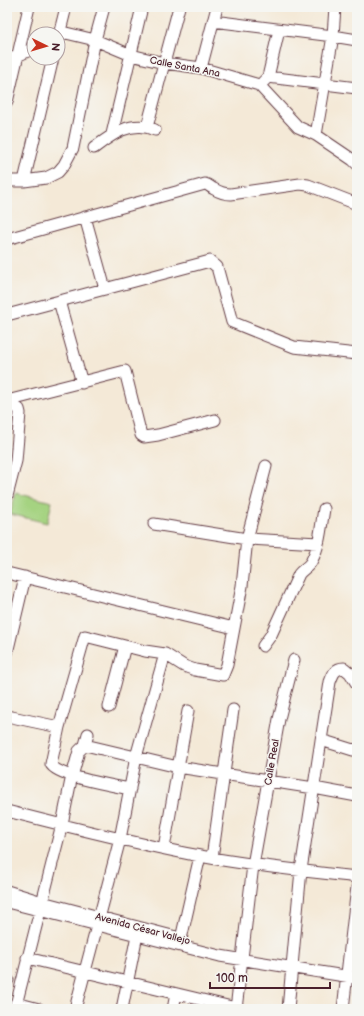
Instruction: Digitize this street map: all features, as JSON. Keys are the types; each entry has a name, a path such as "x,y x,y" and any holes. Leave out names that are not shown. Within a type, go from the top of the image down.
{"street":[{"path":"7,102 29,7"},
{"path":"61,26 66,7"},
{"path":"7,181 24,181 46,178 58,172 64,165 73,148 104,7"},
{"path":"112,134 142,7"},
{"path":"94,148 112,134 131,127 151,128 164,63 179,7"},
{"path":"201,68 217,7"},
{"path":"316,135 326,84 333,36 335,7"},
{"path":"213,21 357,40"},
{"path":"279,30 268,78 259,85 294,124 316,135 356,163"},
{"name":"Calle Santa Ana","path":"66,33 96,40 131,55 164,63 201,68 259,85"},
{"path":"7,61 26,52"},
{"path":"24,181 51,66"},
{"path":"268,78 357,88"},
{"path":"356,163 357,150"},
{"path":"7,239 205,184 224,193 231,194 300,184 308,185 357,204"},
{"path":"85,217 105,289"},
{"path":"7,315 210,261 217,267 224,290 230,320 232,322 294,347 357,354"},
{"path":"59,301 82,383"},
{"path":"7,402 125,371 141,435 144,437 158,435 215,420"},
{"path":"7,402 19,409 20,413 16,461 7,496"},
{"path":"130,789 73,776 53,768 51,764 59,727 85,636 165,654 184,666 194,670 223,675 227,665 234,628 244,571 247,539 266,466"},
{"path":"263,646 271,635 301,572 312,561 318,543 324,509"},
{"path":"154,524 247,539 318,543"},
{"path":"7,573 234,628"},
{"path":"7,653 25,577"},
{"path":"108,707 125,646"},
{"path":"75,1009 120,839 136,757 165,654"},
{"name":"Calle Real","path":"236,1009 253,865 279,719 294,660"},
{"path":"288,1009 301,870 320,740 333,672 344,668 350,673 357,684"},
{"path":"212,858 233,710"},
{"path":"164,848 188,711"},
{"path":"7,716 59,727"},
{"path":"38,1009 16,1006 79,751 87,739 136,757 178,767 357,796"},
{"path":"320,740 353,750 357,749"},
{"path":"7,811 120,839 200,856 253,865 357,877"},
{"path":"181,939 200,856"},
{"path":"343,1009 352,977 357,887"},
{"name":"Avenida César Vallejo","path":"7,891 41,906"},
{"name":"Avenida César Vallejo","path":"7,902 41,906 99,921 181,939 242,958"},
{"name":"Avenida César Vallejo","path":"99,921 137,935 242,958 352,977"},
{"path":"122,1009 137,935"},
{"path":"27,958 236,1009"},
{"path":"173,1009 176,994"}],"green space":[{"path":"16,493 52,502 47,523 10,514"}]}
